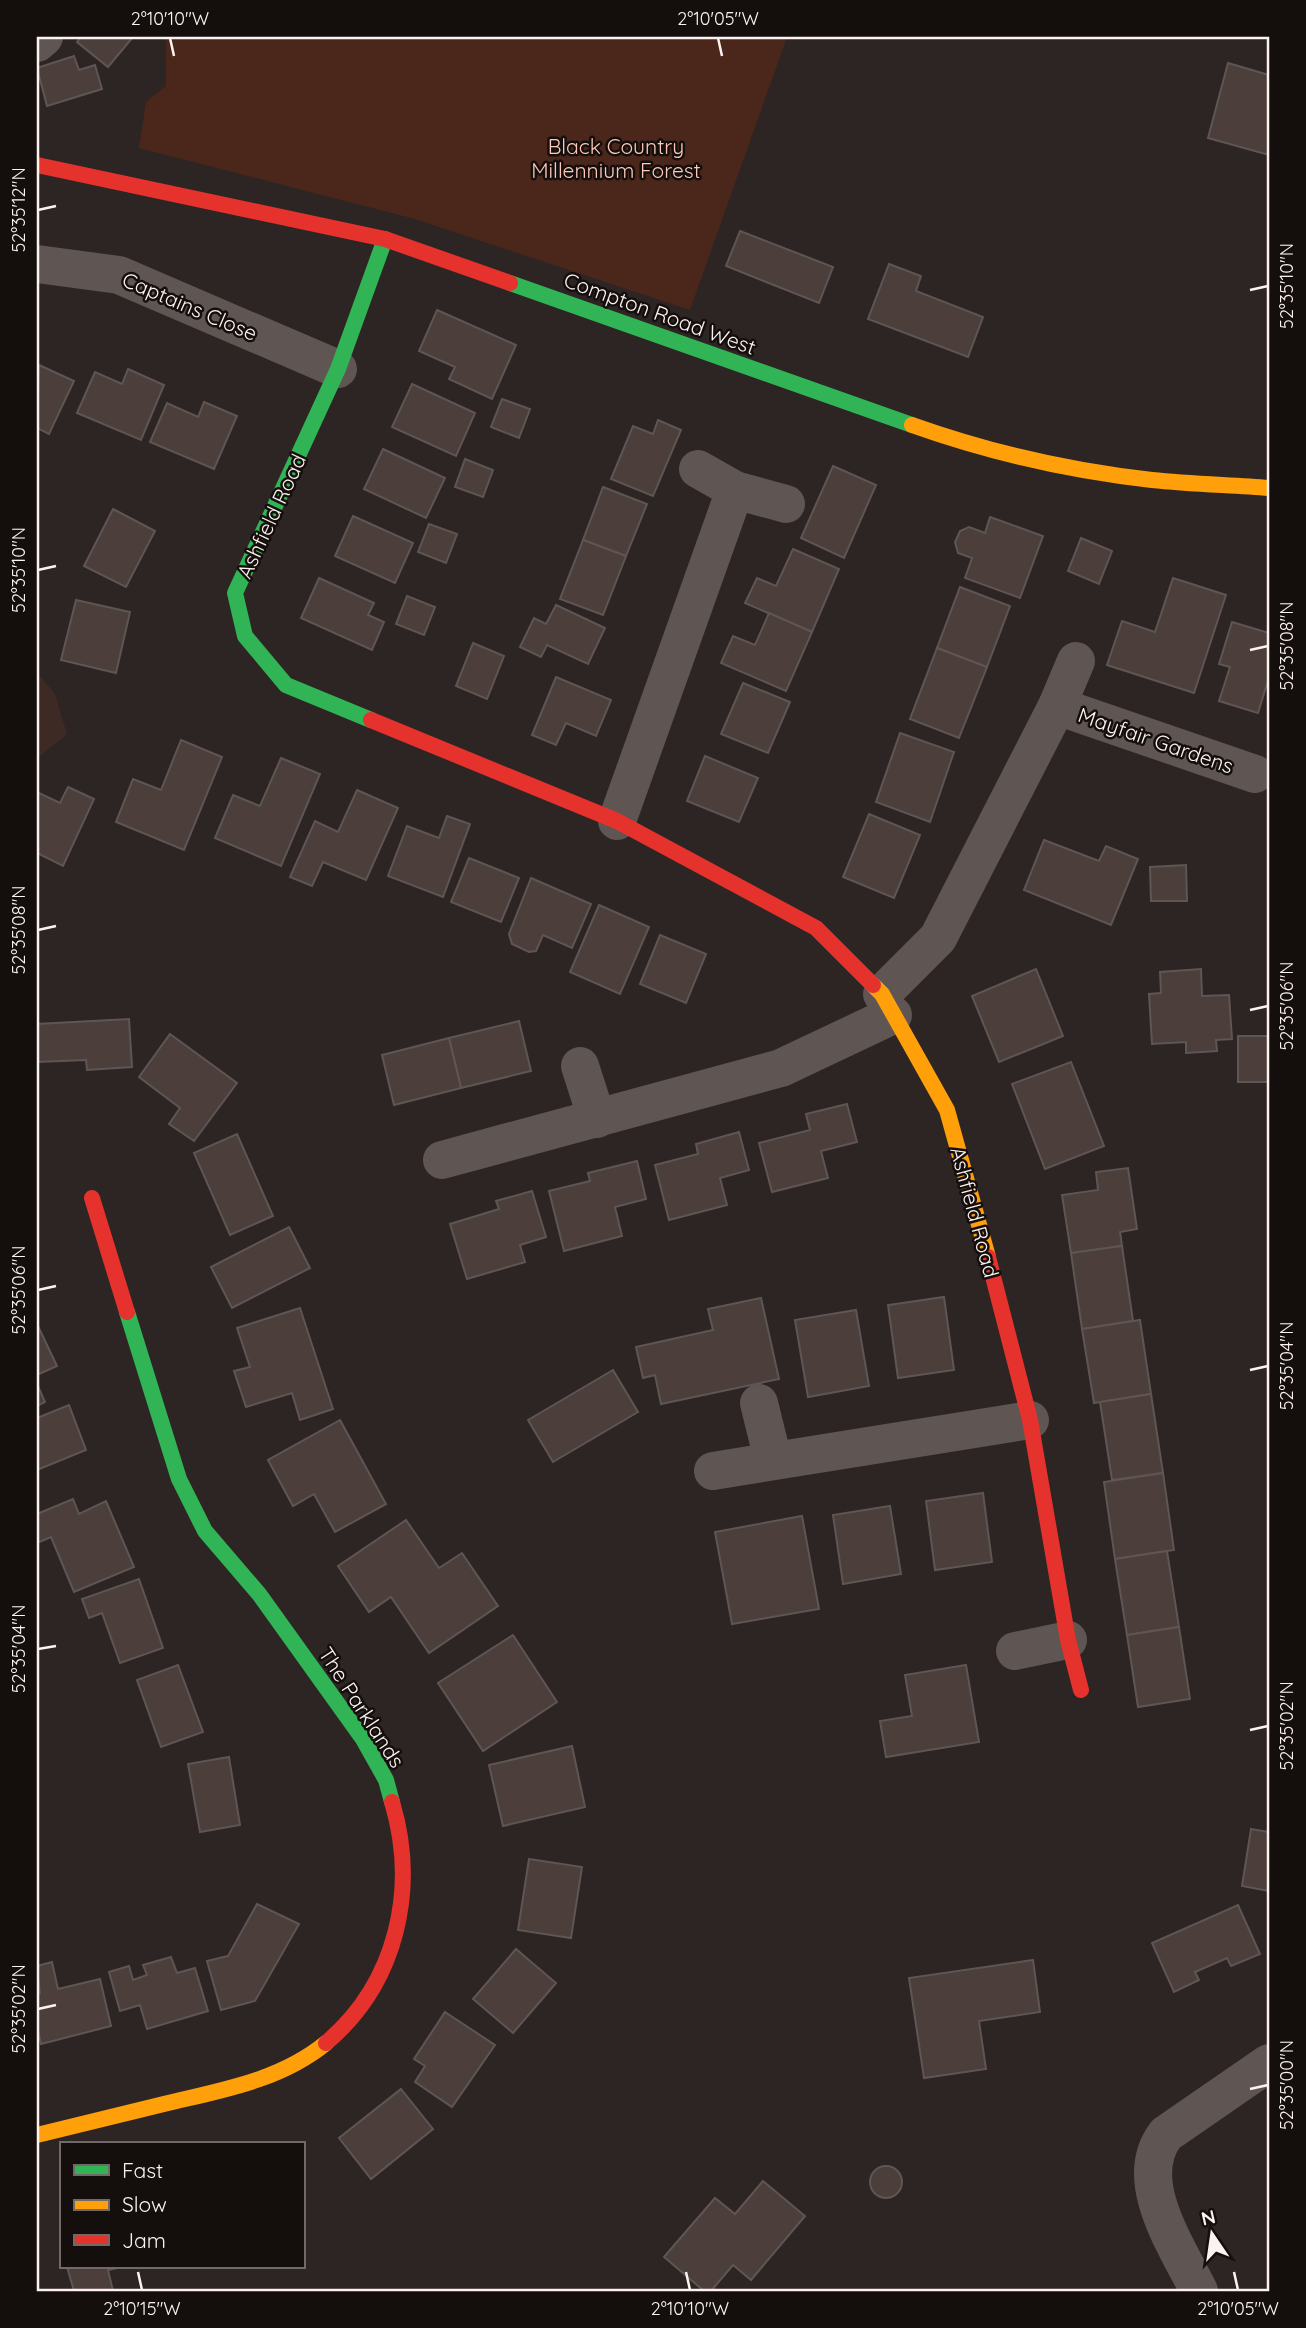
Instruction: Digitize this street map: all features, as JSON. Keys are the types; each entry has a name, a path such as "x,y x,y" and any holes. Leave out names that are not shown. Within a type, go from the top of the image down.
{"main road":[{"name":"Compton Road West","path":"37,165 385,239 947,437 1052,463 1151,480 1269,488"},
{"name":"Ashfield Road","path":"385,239 338,369 235,593 244,636 286,685 617,821 816,928 888,1004 947,1110 1030,1420 1068,1640 1081,1690"},
{"name":"The Parklands","path":"37,2135 243,2085 279,2072 310,2056 346,2026 387,1962 398,1928 404,1892 400,1828 386,1780 363,1739 260,1594 205,1531 185,1490 92,1198"}],"street":[{"path":"37,43 44,37"},
{"name":"Captains Close","path":"37,264 119,275 338,369"},
{"path":"698,469 735,490 786,504"},
{"path":"617,821 735,490"},
{"path":"442,1160 781,1068 888,1004 938,937 1057,706 1076,661"},
{"name":"Mayfair Gardens","path":"1057,706 1255,774"},
{"path":"580,1066 597,1119"},
{"path":"759,1403 773,1460"},
{"path":"713,1471 1030,1420"},
{"path":"1015,1651 1068,1640"},
{"path":"1199,2291 1158,2203 1153,2181 1158,2145 1166,2134 1269,2063"}],"shaded area":[{"path":"37,672 55,694 67,734 37,758"}],"green space":[{"name":"Black Country Millennium Forest","path":"166,37 787,37 690,310 415,219 139,148 146,102 166,86"}],"building":[{"path":"81,37 133,37 108,67 77,42"},
{"path":"74,56 79,70 95,65 102,89 47,106 37,68"},
{"path":"1228,63 1269,75 1269,155 1208,138"},
{"path":"740,231 833,267 819,303 726,266"},
{"path":"889,264 921,276 916,291 983,317 968,357 868,319"},
{"path":"437,310 516,345 492,399 449,379 455,367 419,351"},
{"path":"39,365 74,381 49,434 37,428"},
{"path":"128,369 164,385 141,440 77,413 95,372 122,384"},
{"path":"412,384 475,413 456,456 392,427"},
{"path":"502,399 530,409 519,438 491,427"},
{"path":"204,402 237,416 214,469 150,442 167,403 198,417"},
{"path":"658,420 681,430 653,496 611,479 633,426 653,434"},
{"path":"383,449 445,478 426,518 364,489"},
{"path":"465,459 493,470 483,497 455,487"},
{"path":"833,466 876,485 844,558 801,538"},
{"path":"603,487 647,504 626,556 583,540"},
{"path":"113,509 155,531 126,587 84,566"},
{"path":"353,516 413,543 395,583 335,556"},
{"path":"990,517 1043,536 1020,598 965,578 972,558 958,553 955,542 960,531 969,527 985,533"},
{"path":"429,524 457,534 446,563 418,552"},
{"path":"1081,538 1112,551 1099,584 1068,571"},
{"path":"583,540 626,556 603,615 560,599"},
{"path":"793,549 839,569 812,632 745,603 757,578 776,586"},
{"path":"319,578 374,603 368,615 384,622 372,650 301,618"},
{"path":"1173,578 1226,595 1194,693 1107,665 1122,621 1155,632"},
{"path":"960,587 1010,606 987,667 937,648"},
{"path":"407,596 435,607 424,635 396,624"},
{"path":"76,600 130,612 116,673 61,660"},
{"path":"556,605 605,628 588,664 547,645 541,657 520,647 534,618 546,624"},
{"path":"769,613 812,632 786,691 721,663 733,636 755,645"},
{"path":"1232,622 1269,633 1269,677 1258,713 1219,701 1230,667 1219,664"},
{"path":"473,643 504,656 487,699 456,686"},
{"path":"937,648 987,667 959,738 910,719"},
{"path":"556,677 611,700 596,736 566,723 556,745 532,735"},
{"path":"743,683 790,702 768,753 721,734"},
{"path":"900,733 954,752 930,822 876,802"},
{"path":"181,740 222,757 184,850 116,822 133,779 161,790"},
{"path":"705,756 758,778 739,822 687,801"},
{"path":"281,758 320,774 281,866 215,838 233,795 260,806"},
{"path":"68,787 94,799 63,866 37,853 37,792 60,803"},
{"path":"357,790 398,808 366,880 323,862 312,886 290,877 315,821 338,832"},
{"path":"869,814 920,835 894,898 843,877"},
{"path":"447,816 470,824 443,897 388,876 407,826 439,838"},
{"path":"1044,840 1099,861 1106,846 1138,859 1111,925 1024,890"},
{"path":"469,858 519,878 501,922 451,902"},
{"path":"1186,865 1187,901 1151,901 1150,867"},
{"path":"531,878 591,904 572,948 543,935 536,951 529,952 512,944 509,934"},
{"path":"599,905 649,927 620,994 570,972"},
{"path":"660,935 706,954 686,1003 640,984"},
{"path":"1036,969 1063,1036 999,1062 972,996"},
{"path":"1201,969 1202,996 1229,995 1232,1039 1216,1040 1217,1051 1186,1053 1186,1042 1152,1044 1149,994 1161,993 1160,972"},
{"path":"129,1019 132,1067 87,1070 86,1060 37,1062 37,1024"},
{"path":"519,1021 531,1071 461,1088 449,1038"},
{"path":"170,1034 237,1083 194,1141 169,1124 180,1108 139,1077"},
{"path":"1238,1036 1269,1036 1269,1082 1238,1082"},
{"path":"449,1038 461,1088 394,1105 382,1055"},
{"path":"1071,1062 1104,1146 1045,1169 1012,1084"},
{"path":"847,1104 857,1142 821,1151 828,1178 772,1192 759,1143 810,1130 806,1114"},
{"path":"739,1132 749,1170 720,1178 727,1205 669,1220 655,1165 698,1154 696,1144"},
{"path":"237,1134 273,1216 230,1235 194,1153"},
{"path":"637,1161 646,1199 615,1207 622,1236 564,1251 549,1191 590,1181 588,1173"},
{"path":"1128,1168 1137,1229 1120,1232 1122,1246 1071,1253 1062,1195 1098,1190 1096,1172"},
{"path":"532,1191 546,1237 520,1245 525,1262 467,1279 450,1224 499,1209 496,1201"},
{"path":"289,1227 310,1268 232,1308 211,1267"},
{"path":"1122,1246 1133,1321 1082,1329 1071,1253"},
{"path":"944,1297 954,1370 898,1378 888,1305"},
{"path":"761,1298 779,1379 661,1404 655,1375 643,1378 636,1347 713,1330 708,1309"},
{"path":"300,1308 333,1409 300,1420 292,1393 246,1407 234,1371 250,1367 237,1328"},
{"path":"856,1310 869,1386 808,1397 795,1320"},
{"path":"1140,1320 1151,1394 1094,1403 1082,1329"},
{"path":"37,1324 57,1366 37,1375"},
{"path":"613,1370 638,1412 553,1462 528,1420"},
{"path":"37,1384 45,1402 37,1406"},
{"path":"1151,1394 1163,1473 1112,1480 1100,1402"},
{"path":"69,1405 86,1450 37,1470 37,1418"},
{"path":"340,1420 386,1504 335,1532 314,1494 293,1506 268,1460"},
{"path":"1163,1473 1174,1550 1115,1559 1104,1482"},
{"path":"983,1493 992,1562 935,1570 926,1501"},
{"path":"73,1499 79,1514 106,1501 134,1567 74,1592 51,1537 37,1543 37,1514"},
{"path":"890,1506 901,1574 843,1584 833,1515"},
{"path":"802,1516 819,1609 732,1624 715,1532"},
{"path":"406,1520 439,1568 462,1553 498,1606 429,1653 391,1597 369,1612 338,1566"},
{"path":"1167,1551 1179,1627 1127,1635 1115,1559"},
{"path":"139,1579 163,1648 120,1663 102,1613 89,1618 82,1599"},
{"path":"1179,1627 1190,1699 1138,1707 1127,1635"},
{"path":"513,1635 557,1702 483,1751 438,1683"},
{"path":"178,1665 203,1732 161,1747 137,1680"},
{"path":"966,1665 979,1742 886,1757 880,1721 912,1716 905,1675"},
{"path":"572,1746 585,1807 503,1826 489,1765"},
{"path":"229,1757 240,1825 200,1832 188,1764"},
{"path":"1251,1829 1269,1832 1269,1891 1242,1886"},
{"path":"529,1859 582,1867 571,1938 518,1930"},
{"path":"257,1904 299,1924 255,2001 221,2010 207,1961 228,1956"},
{"path":"1238,1905 1260,1954 1231,1966 1227,1958 1195,1972 1199,1980 1174,1992 1152,1943"},
{"path":"516,1949 556,1983 513,2033 473,1999"},
{"path":"171,1957 177,1973 195,1968 208,2011 147,2029 140,2005 120,2011 109,1972 129,1966 133,1980 147,1975 143,1965"},
{"path":"1033,1960 1040,2012 979,2021 986,2069 924,2078 909,1978"},
{"path":"52,1962 58,1989 100,1979 111,2026 41,2044 37,2027 37,1994 40,1993 37,1966"},
{"path":"445,2012 495,2045 452,2107 415,2082 425,2066 414,2059"},
{"path":"401,2089 433,2129 371,2179 339,2138"},
{"path":"886,2166 897,2171 902,2182 897,2193 886,2198 875,2193 870,2182 875,2171"},
{"path":"763,2181 805,2216 751,2280 733,2265 711,2291 704,2291 664,2257 715,2198 735,2214"},
{"path":"67,2268 117,2268 108,2270 113,2291 74,2291"}],"traffic: fast":[{"path":"371,720 286,685 245,636 235,593 338,369 385,239"},
{"path":"510,283 912,425"},
{"path":"127,1312 179,1479 205,1531 259,1594 363,1739 386,1780 392,1802"}],"traffic: slow":[{"path":"912,425 1000,452 1061,466 1166,481 1269,488"},
{"path":"873,985 882,994 947,1110 988,1257"},
{"path":"37,2135 251,2082 290,2066 326,2043"}],"traffic: jam":[{"path":"37,165 385,239 510,283"},
{"path":"371,720 617,821 816,928 873,985"},
{"path":"92,1198 127,1312"},
{"path":"988,1257 1030,1420 1068,1640 1081,1690"},
{"path":"326,2043 350,2019 370,1992 385,1963 395,1933 403,1868 400,1835 392,1802"}]}
